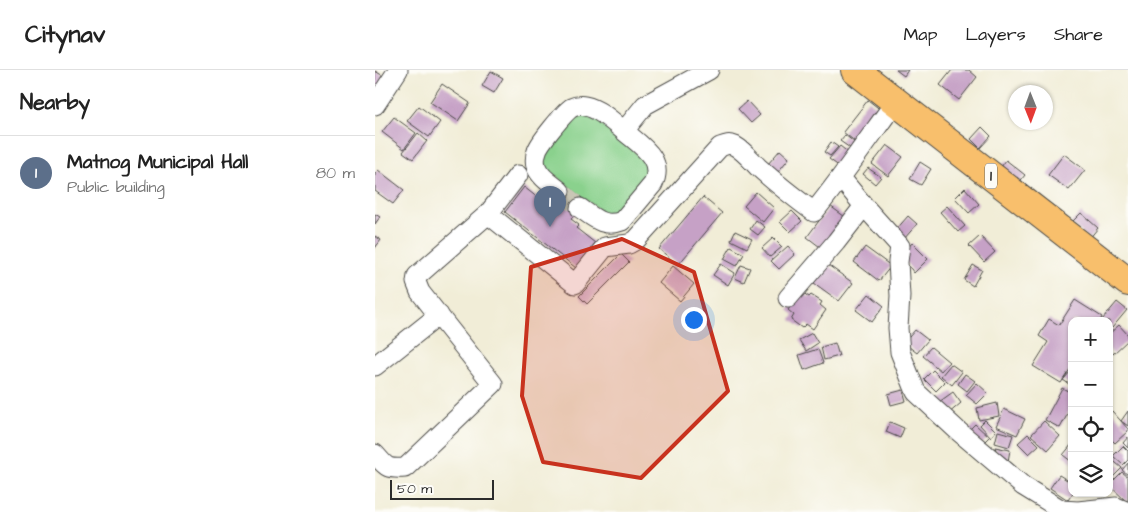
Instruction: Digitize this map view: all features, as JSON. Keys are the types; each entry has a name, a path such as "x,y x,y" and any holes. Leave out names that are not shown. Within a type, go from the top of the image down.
{"highway":[{"name":"1","path":"855,70 1128,282"}],"street":[{"path":"375,105 398,70"},
{"path":"625,131 645,105 709,70"},
{"path":"488,214 575,284 605,247 629,244 636,240 720,147 727,144 733,144 741,150 787,192 814,212 841,178 896,101"},
{"path":"560,191 536,167 535,158 537,150 569,109 584,105 596,109 625,131 651,155 655,160 656,178 622,221 610,224 602,222 580,208"},
{"path":"375,454 383,464 391,469 405,468 493,384 420,292 416,282 417,276 488,214 519,175"},
{"path":"841,178 900,246 898,262 900,352 916,392 1023,486 1062,510 1079,511 1116,507 1128,512"},
{"path":"788,298 864,206"},
{"path":"375,366 439,315"}],"highlighted area":[{"path":"622,239 694,272 728,391 641,478 543,462 522,396 531,267"}],"green space":[{"path":"589,115 597,120 645,160 649,177 616,214 605,214 600,211 548,170 546,165 544,158 546,151 577,116"}],"building":[{"path":"896,70 908,70 904,76"},
{"path":"952,70 969,70 977,77 959,100 940,85"},
{"path":"375,71 390,80 382,92 375,88"},
{"path":"491,71 503,78 494,93 482,86"},
{"path":"442,84 470,103 458,121 430,102"},
{"path":"868,100 882,111 857,143 843,132"},
{"path":"747,101 760,115 751,123 738,109"},
{"path":"419,106 440,122 429,137 407,121"},
{"path":"394,117 416,133 404,149 382,132"},
{"path":"982,127 991,136 980,148 971,139"},
{"path":"418,133 427,141 413,159 403,152"},
{"path":"845,135 854,142 850,148 840,141"},
{"path":"831,142 838,147 830,156 824,152"},
{"path":"887,145 903,157 888,176 872,164"},
{"path":"840,146 850,154 840,167 829,159"},
{"path":"780,150 789,158 778,172 768,164"},
{"path":"1064,154 1085,170 1069,190 1048,175"},
{"path":"1006,160 1025,175 1018,184 999,170"},
{"path":"920,162 931,169 921,185 910,179"},
{"path":"868,168 881,177 875,184 863,174"},
{"path":"378,170 404,190 393,204 375,191 375,173"},
{"path":"565,185 586,201 571,219 579,225 576,228 595,243 576,268 505,212 524,187 543,202 546,199 551,203"},
{"path":"965,188 979,204 969,213 955,198"},
{"path":"756,192 774,208 763,222 744,206"},
{"path":"703,197 722,213 678,265 659,249"},
{"path":"830,206 848,219 824,250 807,237"},
{"path":"947,206 965,226 958,232 940,212"},
{"path":"792,211 802,221 790,232 780,222"},
{"path":"1081,213 1098,228 1089,239 1071,223"},
{"path":"375,214 380,217 375,224"},
{"path":"908,216 917,224 904,239 895,231"},
{"path":"756,220 765,227 758,235 750,229"},
{"path":"735,231 752,239 747,248 731,240"},
{"path":"375,236 381,240 375,248"},
{"path":"980,236 995,252 984,262 969,246"},
{"path":"773,238 782,247 770,257 762,248"},
{"path":"912,243 928,259 914,273 901,256"},
{"path":"788,246 795,254 779,269 771,261"},
{"path":"731,247 744,254 737,266 724,259"},
{"path":"865,247 891,266 879,281 854,262"},
{"path":"621,254 629,262 587,304 579,296"},
{"path":"721,264 735,273 728,285 713,275"},
{"path":"741,265 750,268 744,282 735,278"},
{"path":"828,265 853,283 839,301 814,283"},
{"path":"973,265 982,270 973,286 964,280"},
{"path":"673,266 694,284 680,301 659,283"},
{"path":"802,292 822,302 820,305 826,310 813,329 806,324 802,328 791,320 794,315 788,310"},
{"path":"869,294 884,306 872,322 856,310"},
{"path":"1075,300 1102,317 1068,317 1068,372 1061,383 1033,366 1048,342 1039,336 1049,319 1059,325"},
{"path":"1117,302 1127,310 1113,327 1113,317 1104,317"},
{"path":"1119,325 1128,335 1128,340 1113,354 1113,330"},
{"path":"915,330 928,340 917,353 904,343"},
{"path":"812,333 818,343 806,351 799,340"},
{"path":"835,343 839,356 824,360 821,347"},
{"path":"931,347 949,362 941,371 923,356"},
{"path":"818,349 823,363 804,370 799,355"},
{"path":"951,364 962,372 952,385 941,376"},
{"path":"933,370 945,382 936,391 924,379"},
{"path":"965,374 975,381 967,391 958,384"},
{"path":"1068,374 1068,383 1063,380"},
{"path":"977,383 988,393 977,404 966,395"},
{"path":"1062,388 1068,391 1068,413 1060,428 1045,420"},
{"path":"903,390 906,401 891,405 888,394"},
{"path":"953,392 961,403 948,414 939,402"},
{"path":"997,403 999,416 979,420 977,408"},
{"path":"1004,409 1025,419 1017,435 996,426"},
{"path":"1128,411 1128,426 1121,421"},
{"path":"1113,412 1128,429 1115,443 1113,441"},
{"path":"985,420 996,431 991,437 980,425"},
{"path":"1044,421 1060,436 1048,450 1031,435"},
{"path":"890,422 904,428 900,438 886,432"},
{"path":"975,424 989,437 982,444 968,431"},
{"path":"998,431 1013,435 1009,447 995,443"},
{"path":"1028,434 1039,445 1029,454 1018,443"},
{"path":"1128,437 1128,448 1123,443"},
{"path":"1123,446 1128,451 1128,460 1123,465 1113,456"},
{"path":"995,447 1010,450 1007,467 999,460"},
{"path":"1068,449 1068,459 1063,455"},
{"path":"1113,460 1122,468 1113,477"},
{"path":"1128,463 1128,475 1122,470"},
{"path":"1122,472 1128,477 1128,500 1126,501 1113,489 1113,481"},
{"path":"1059,475 1068,481 1068,497 1070,497 1068,500 1050,488"}],"tunnel":[{"path":"560,191 580,208"}],"place":[{"name":"Matnog Municipal Hall","path":"550,227"}]}
